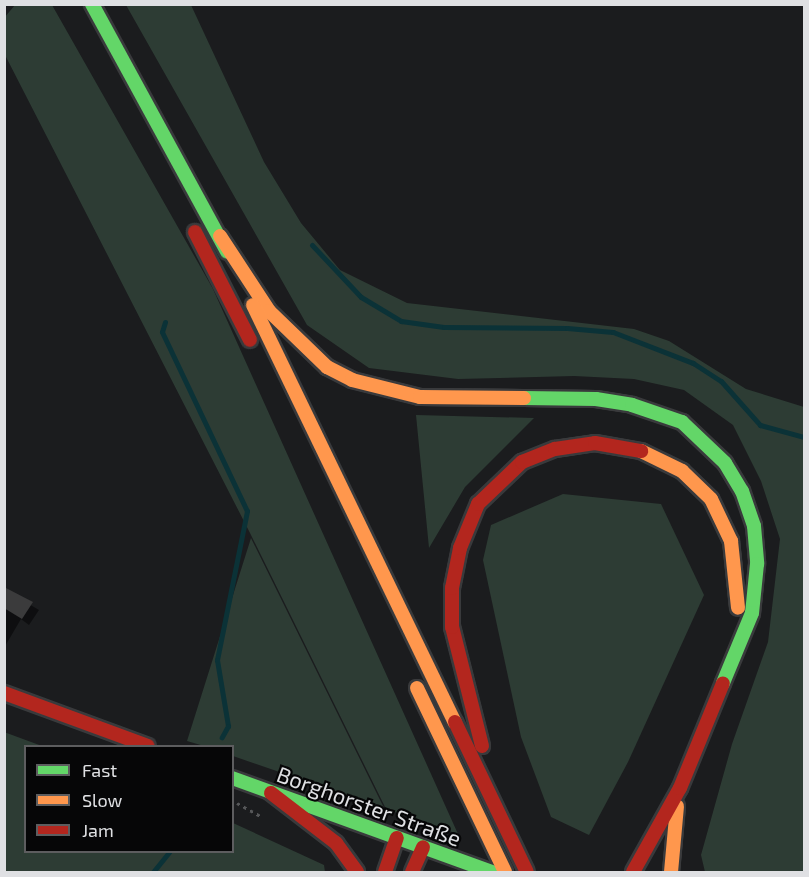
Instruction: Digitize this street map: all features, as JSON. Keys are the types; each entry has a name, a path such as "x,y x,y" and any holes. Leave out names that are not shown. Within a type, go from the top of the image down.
{"main road":[{"path":"92,4 219,236 527,873"},
{"path":"185,214 257,356"},
{"path":"219,236 269,311 327,367 352,380 420,397 596,399 632,405 682,422 724,463 742,491 754,526 757,564 752,613 680,788 633,873"},
{"path":"514,842 474,723 452,627 452,588 460,548 478,504 498,481 522,462 555,449 595,443 632,447 682,471 711,499 732,541 738,600 734,657"},
{"path":"411,676 505,873"},
{"path":"4,693 143,745"},
{"name":"Borghorster Straße","path":"234,779 492,873"},
{"path":"671,873 670,853 680,788"},
{"path":"271,793 336,843 357,873"},
{"path":"385,873 397,838"},
{"path":"412,873 423,847"},
{"path":"662,873 670,853"}],"green space":[{"path":"15,5 52,5 213,289 458,834 386,809 250,533 5,55 4,18"},
{"path":"126,5 191,5 264,162 301,223 340,270 407,303 634,329 669,341 746,389 804,407 804,872 705,872 701,855 732,744 768,642 780,539 761,481 733,425 684,390 634,379 574,376 458,379 369,368 307,325"},
{"path":"416,415 534,418 465,487 429,548"},
{"path":"563,494 661,504 704,595 628,762 589,835 551,817 521,737 483,560 491,525"},
{"path":"251,538 384,808 234,756 234,745 201,745 187,741"},
{"path":"4,732 39,745 24,745 24,853 234,853 234,823 324,865 325,872 5,872"}],"building":[{"path":"4,587 33,602 22,619 4,608"}],"waterway":[{"path":"312,245 361,297 401,321 444,327 567,328 613,332 693,363 721,381 760,425 804,437"},
{"path":"165,322 162,332 247,511 217,660 228,726 222,737"},
{"path":"153,872 168,853"}],"traffic: fast":[{"path":"92,4 227,252"},
{"path":"524,398 596,399 632,405 682,422 725,463 742,491 754,526 757,564 752,613 723,683"},
{"path":"234,779 492,872"}],"traffic: slow":[{"path":"220,236 269,311 327,367 352,380 420,397 524,398"},
{"path":"253,305 455,722"},
{"path":"641,451 682,471 711,499 731,541 738,608"},
{"path":"417,688 505,872"},
{"path":"671,872 677,806"}],"traffic: jam":[{"path":"195,232 250,340"},
{"path":"482,746 452,627 452,588 460,548 478,504 522,462 555,449 595,443 641,451"},
{"path":"633,872 680,788 723,683"},
{"path":"4,693 145,745"},
{"path":"455,722 527,872"},
{"path":"271,793 336,843 357,872"},
{"path":"385,872 397,838"},
{"path":"412,872 423,847"}]}
